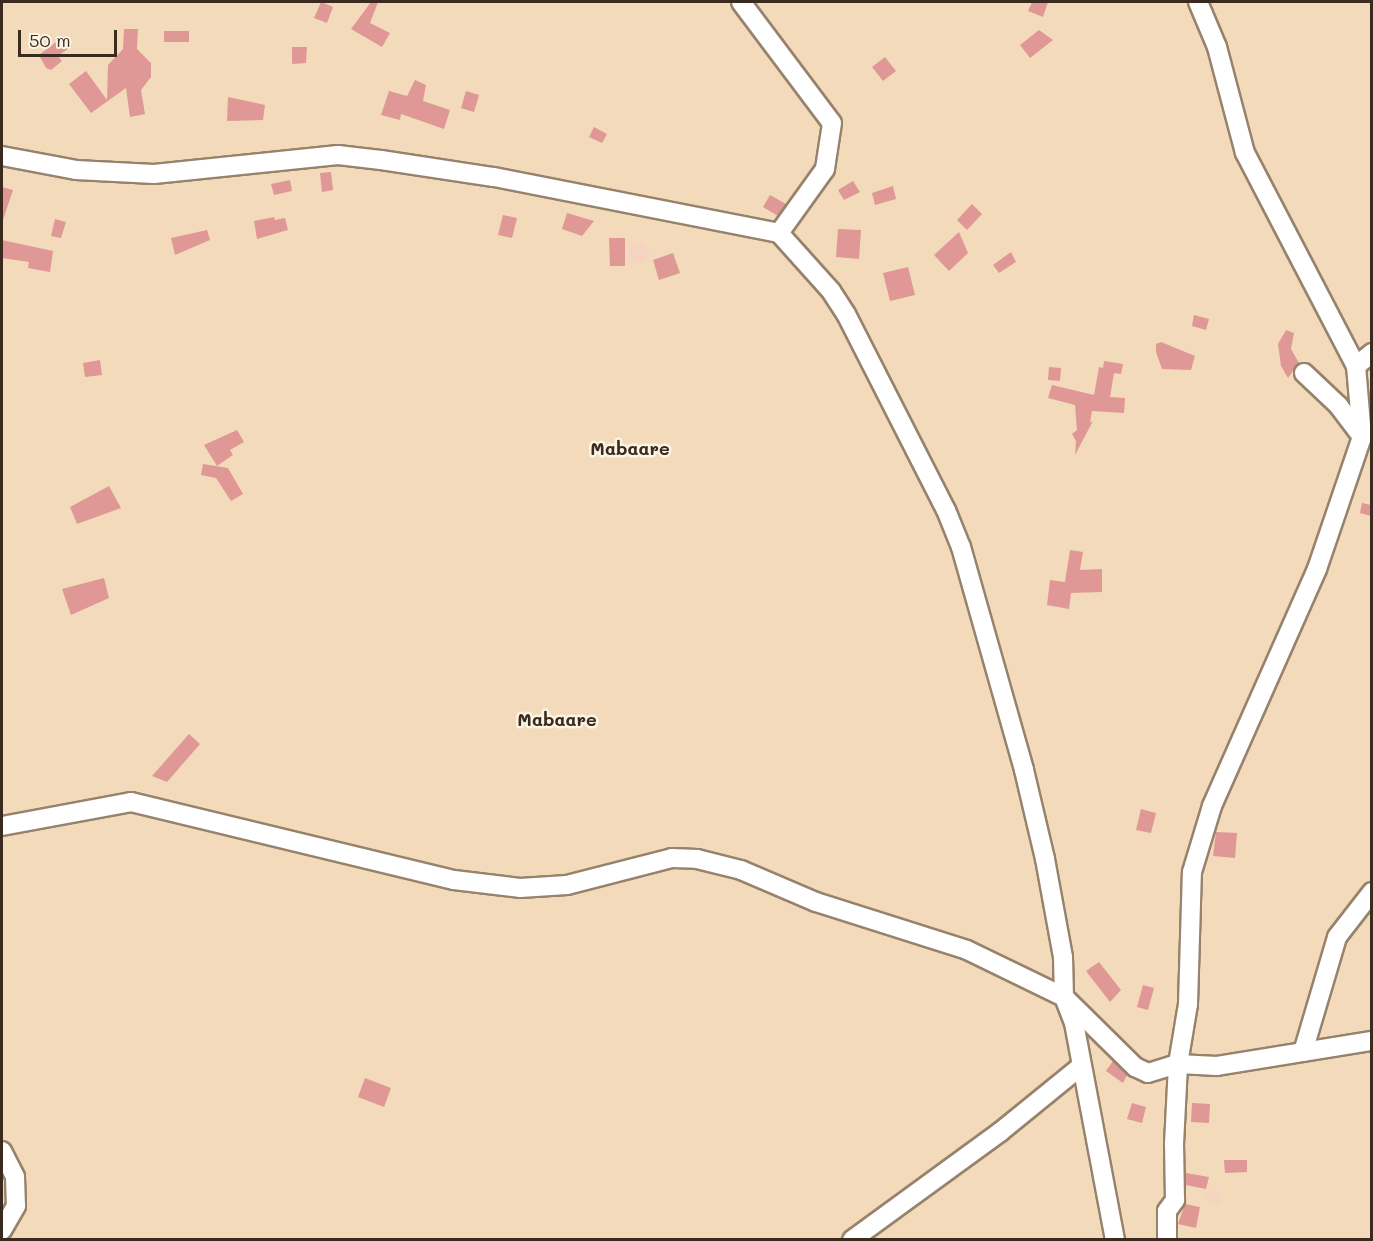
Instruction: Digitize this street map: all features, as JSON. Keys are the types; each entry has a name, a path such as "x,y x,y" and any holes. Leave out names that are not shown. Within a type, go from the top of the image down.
{"street":[{"path":"741,2 832,123 825,169 779,233"},
{"path":"1167,1239 1167,1211 1175,1200 1178,1064 1188,1004 1189,894 1201,838 1317,569 1362,437 1356,366 1245,153 1233,118 1228,82 1198,2"},
{"path":"2,156 76,170 154,174 338,155 381,159 494,177 779,233 831,291 846,314 942,501 961,547 1039,837 1063,957 1064,997 1074,1023 1080,1066 1115,1239"},
{"path":"1356,366 1371,353"},
{"path":"1304,373 1338,405 1362,437"},
{"path":"2,826 131,802 159,806 454,880 520,888 567,885 672,858 697,859 741,870 816,902 967,950 1064,997 1135,1067 1148,1073 1178,1064 1217,1066 1371,1041"},
{"path":"1303,1052 1336,937 1371,892"},
{"path":"852,1239 1000,1132 1080,1066"},
{"path":"2,1151 15,1177 16,1206 2,1230"}],"shaded area":[{"path":"639,243 646,246 649,253 646,260 639,263 632,260 629,253 632,246"},
{"path":"1210,1191 1220,1192 1218,1196 1223,1197 1220,1205 1204,1199"}],"building":[{"path":"321,2 333,7 327,23 314,18"},
{"path":"371,2 378,2 370,23 390,33 382,47 351,29"},
{"path":"1032,2 1048,2 1043,17 1028,11"},
{"path":"124,29 138,29 137,49 151,63 151,77 141,90 145,114 130,117 126,88 91,113 69,84 86,71 107,100 108,65 123,49"},
{"path":"1039,30 1053,40 1030,58 1020,45"},
{"path":"164,31 189,31 189,42 164,42"},
{"path":"64,36 72,46 58,56 62,61 51,70 46,68 39,55"},
{"path":"292,47 307,47 306,63 292,64"},
{"path":"885,57 896,71 883,81 872,67"},
{"path":"415,80 426,85 423,101 450,110 444,129 401,114 400,120 381,115 389,91 407,96"},
{"path":"466,91 479,95 474,112 461,108"},
{"path":"228,97 265,105 263,120 227,121"},
{"path":"594,127 607,134 602,143 589,137"},
{"path":"331,172 333,190 322,192 320,173"},
{"path":"290,180 292,191 274,195 271,184"},
{"path":"853,181 860,192 844,200 838,190"},
{"path":"893,186 896,199 875,205 872,193"},
{"path":"2,187 13,190 3,220 2,219"},
{"path":"770,195 786,204 778,216 763,207"},
{"path":"972,204 982,214 967,230 957,220"},
{"path":"567,213 594,221 582,236 562,229"},
{"path":"503,215 517,218 512,238 498,235"},
{"path":"274,217 275,220 285,218 288,230 257,239 254,221"},
{"path":"55,219 66,222 61,238 51,236"},
{"path":"838,229 861,230 859,259 836,257"},
{"path":"207,230 210,240 175,255 171,238"},
{"path":"959,232 968,253 949,271 934,255"},
{"path":"609,238 625,238 625,266 610,266"},
{"path":"2,240 53,251 50,272 28,268 29,262 2,258"},
{"path":"1011,252 1016,262 999,273 993,265"},
{"path":"673,253 680,273 659,280 653,260"},
{"path":"908,267 915,295 890,301 883,273"},
{"path":"1194,315 1209,319 1206,330 1192,326"},
{"path":"1286,330 1294,333 1291,349 1299,363 1288,378 1281,366 1278,344"},
{"path":"1161,342 1195,356 1191,370 1162,369 1156,352 1156,344"},
{"path":"100,360 102,375 85,377 83,363"},
{"path":"1104,361 1123,364 1121,374 1114,373 1110,397 1125,398 1124,413 1092,411 1090,423 1093,421 1075,455 1076,441 1072,434 1077,430 1075,405 1048,398 1052,385 1094,395 1099,367 1103,368"},
{"path":"1049,367 1061,368 1060,381 1048,380"},
{"path":"237,430 244,442 230,450 233,455 217,466 204,445"},
{"path":"203,464 228,468 243,494 231,501 216,478 201,475"},
{"path":"109,486 121,508 77,524 70,507"},
{"path":"1362,503 1371,505 1371,516 1360,513"},
{"path":"1070,550 1083,552 1080,570 1102,569 1102,592 1071,593 1069,609 1047,605 1050,580 1065,582"},
{"path":"104,578 109,598 71,615 62,589"},
{"path":"189,734 200,744 167,782 152,776"},
{"path":"1141,809 1156,813 1151,833 1136,830"},
{"path":"1216,832 1237,833 1235,858 1213,856"},
{"path":"1099,962 1121,990 1110,1002 1086,971"},
{"path":"1143,985 1154,988 1148,1010 1137,1007"},
{"path":"1113,1061 1127,1075 1123,1083 1106,1071"},
{"path":"365,1078 391,1088 384,1107 358,1097"},
{"path":"1132,1103 1146,1107 1142,1123 1127,1119"},
{"path":"1192,1103 1210,1104 1209,1123 1191,1122"},
{"path":"1224,1160 1247,1160 1247,1172 1225,1173"},
{"path":"1186,1173 1209,1177 1206,1189 1186,1185"},
{"path":"1185,1204 1200,1207 1196,1228 1178,1224"}],"district":[{"name":"Mabaare","path":"630,448"},
{"name":"Mabaare","path":"557,719"}]}
